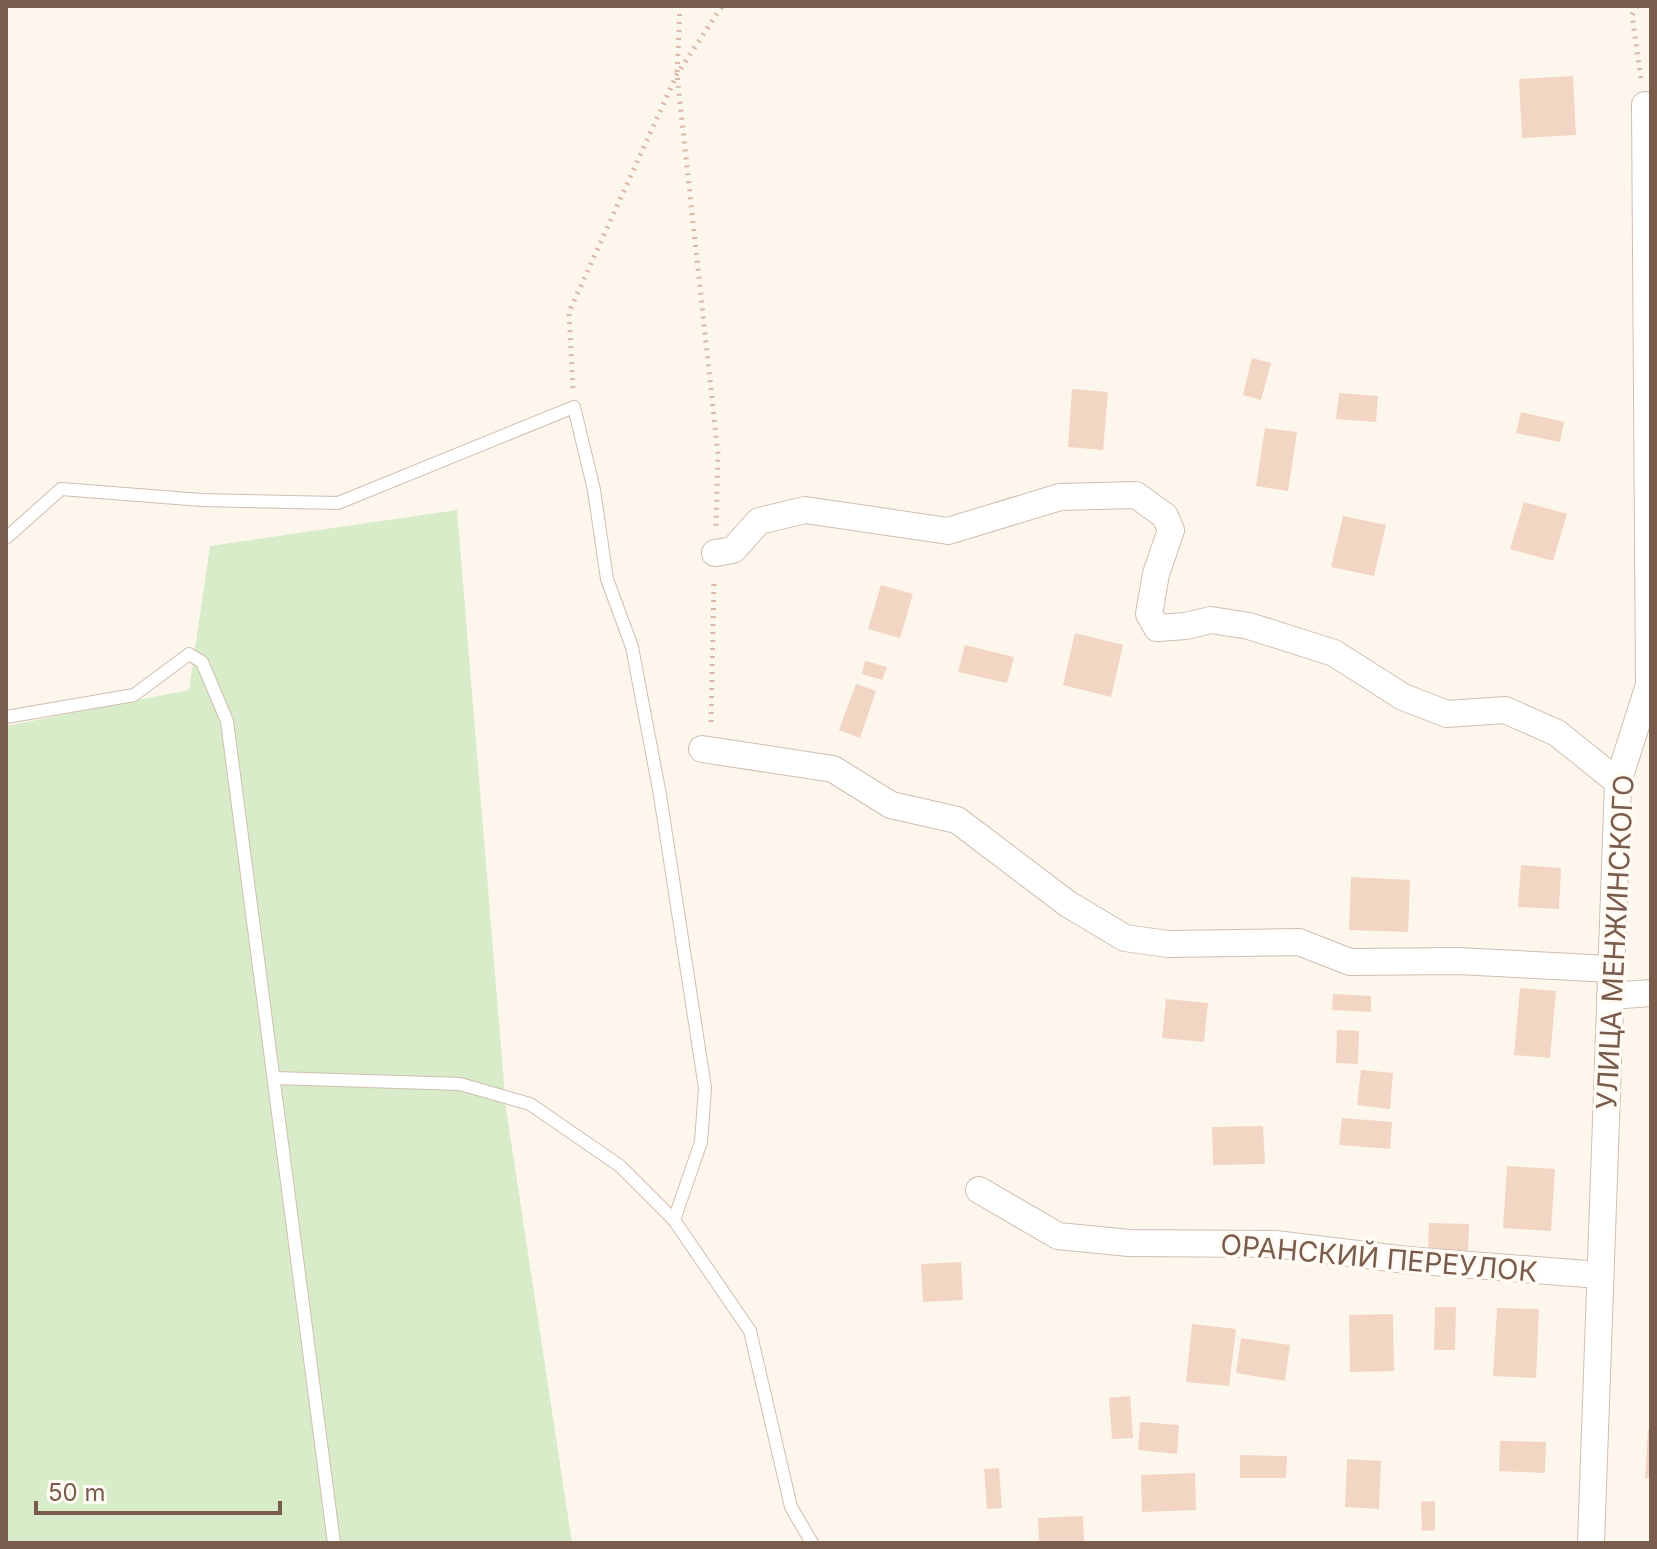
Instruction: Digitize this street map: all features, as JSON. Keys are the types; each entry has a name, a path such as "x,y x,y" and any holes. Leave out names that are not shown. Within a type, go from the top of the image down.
{"street":[{"name":"УЛИЦА МЕНЖИНСКОГО","path":"1591,1543 1618,782 1650,685 1645,105"},
{"path":"715,553 733,550 759,521 805,510 948,531 1060,497 1136,495 1165,516 1171,530 1156,574 1149,614 1157,628 1211,620 1249,626 1334,653 1403,697 1447,714 1505,710 1557,733 1618,782"},
{"path":"702,749 833,769 891,805 957,820 1068,904 1125,938 1168,944 1299,942 1350,962 1458,961 1611,969"},
{"path":"1610,996 1651,993"},
{"name":"ОРАНСКИЙ ПЕРЕУЛОК","path":"979,1190 1058,1236 1129,1243 1275,1244 1407,1260 1600,1275"}],"lane":[{"path":"6,538 61,489 202,500 338,503 574,407 594,490 607,579 632,647 660,795 705,1088 701,1142 674,1220"},
{"path":"6,717 134,695 189,654 202,662 227,721 334,1543"},
{"path":"275,1078 460,1084 530,1104 620,1166 674,1220 750,1331 791,1507 812,1543"}],"path":[{"path":"680,6 677,74 718,454 710,741 702,749"},
{"path":"574,407 569,312 677,74 722,6"},
{"path":"1637,6 1632,15 1645,105"}],"green space":[{"path":"457,510 506,1108 572,1543 6,1543 6,726 189,690 210,546"}],"building":[{"path":"1573,76 1576,135 1522,138 1519,79"},
{"path":"1252,358 1271,363 1261,400 1243,395"},
{"path":"1072,389 1108,392 1103,450 1068,447"},
{"path":"1339,393 1378,396 1376,422 1336,419"},
{"path":"1521,412 1564,422 1560,442 1516,433"},
{"path":"1265,428 1297,432 1288,491 1256,486"},
{"path":"1524,502 1567,514 1553,561 1510,549"},
{"path":"1343,516 1386,525 1374,576 1331,567"},
{"path":"881,585 913,594 900,638 868,629"},
{"path":"1075,633 1123,645 1111,697 1063,685"},
{"path":"965,645 1014,657 1007,683 958,672"},
{"path":"865,661 887,667 882,680 862,674"},
{"path":"856,684 876,691 860,738 839,730"},
{"path":"1521,865 1561,868 1559,909 1518,907"},
{"path":"1351,877 1410,880 1408,932 1349,930"},
{"path":"1520,988 1556,991 1550,1058 1514,1055"},
{"path":"1333,994 1371,996 1371,1012 1332,1010"},
{"path":"1166,999 1208,1003 1204,1042 1162,1038"},
{"path":"1337,1030 1359,1031 1358,1064 1336,1063"},
{"path":"1361,1070 1393,1073 1390,1109 1357,1105"},
{"path":"1342,1118 1392,1122 1390,1149 1339,1145"},
{"path":"1263,1126 1265,1164 1213,1165 1212,1127"},
{"path":"1507,1166 1555,1169 1551,1231 1503,1228"},
{"path":"1429,1223 1469,1224 1468,1251 1428,1249"},
{"path":"961,1262 963,1300 923,1302 921,1264"},
{"path":"1435,1307 1456,1307 1455,1350 1434,1350"},
{"path":"1497,1308 1539,1309 1536,1378 1493,1376"},
{"path":"1393,1314 1394,1371 1350,1372 1349,1315"},
{"path":"1192,1324 1236,1329 1229,1386 1186,1382"},
{"path":"1241,1338 1290,1345 1285,1381 1236,1373"},
{"path":"1130,1396 1133,1438 1112,1439 1109,1398"},
{"path":"1140,1422 1179,1425 1177,1454 1138,1450"},
{"path":"1648,1430 1651,1430 1651,1478 1645,1478"},
{"path":"1500,1441 1546,1442 1545,1473 1499,1471"},
{"path":"1240,1455 1287,1456 1286,1478 1240,1478"},
{"path":"1347,1459 1381,1461 1379,1509 1345,1507"},
{"path":"999,1468 1002,1508 987,1509 984,1469"},
{"path":"1195,1473 1196,1510 1142,1512 1141,1475"},
{"path":"1435,1501 1435,1530 1422,1531 1421,1502"},
{"path":"1083,1516 1084,1543 1039,1543 1038,1518"}]}
